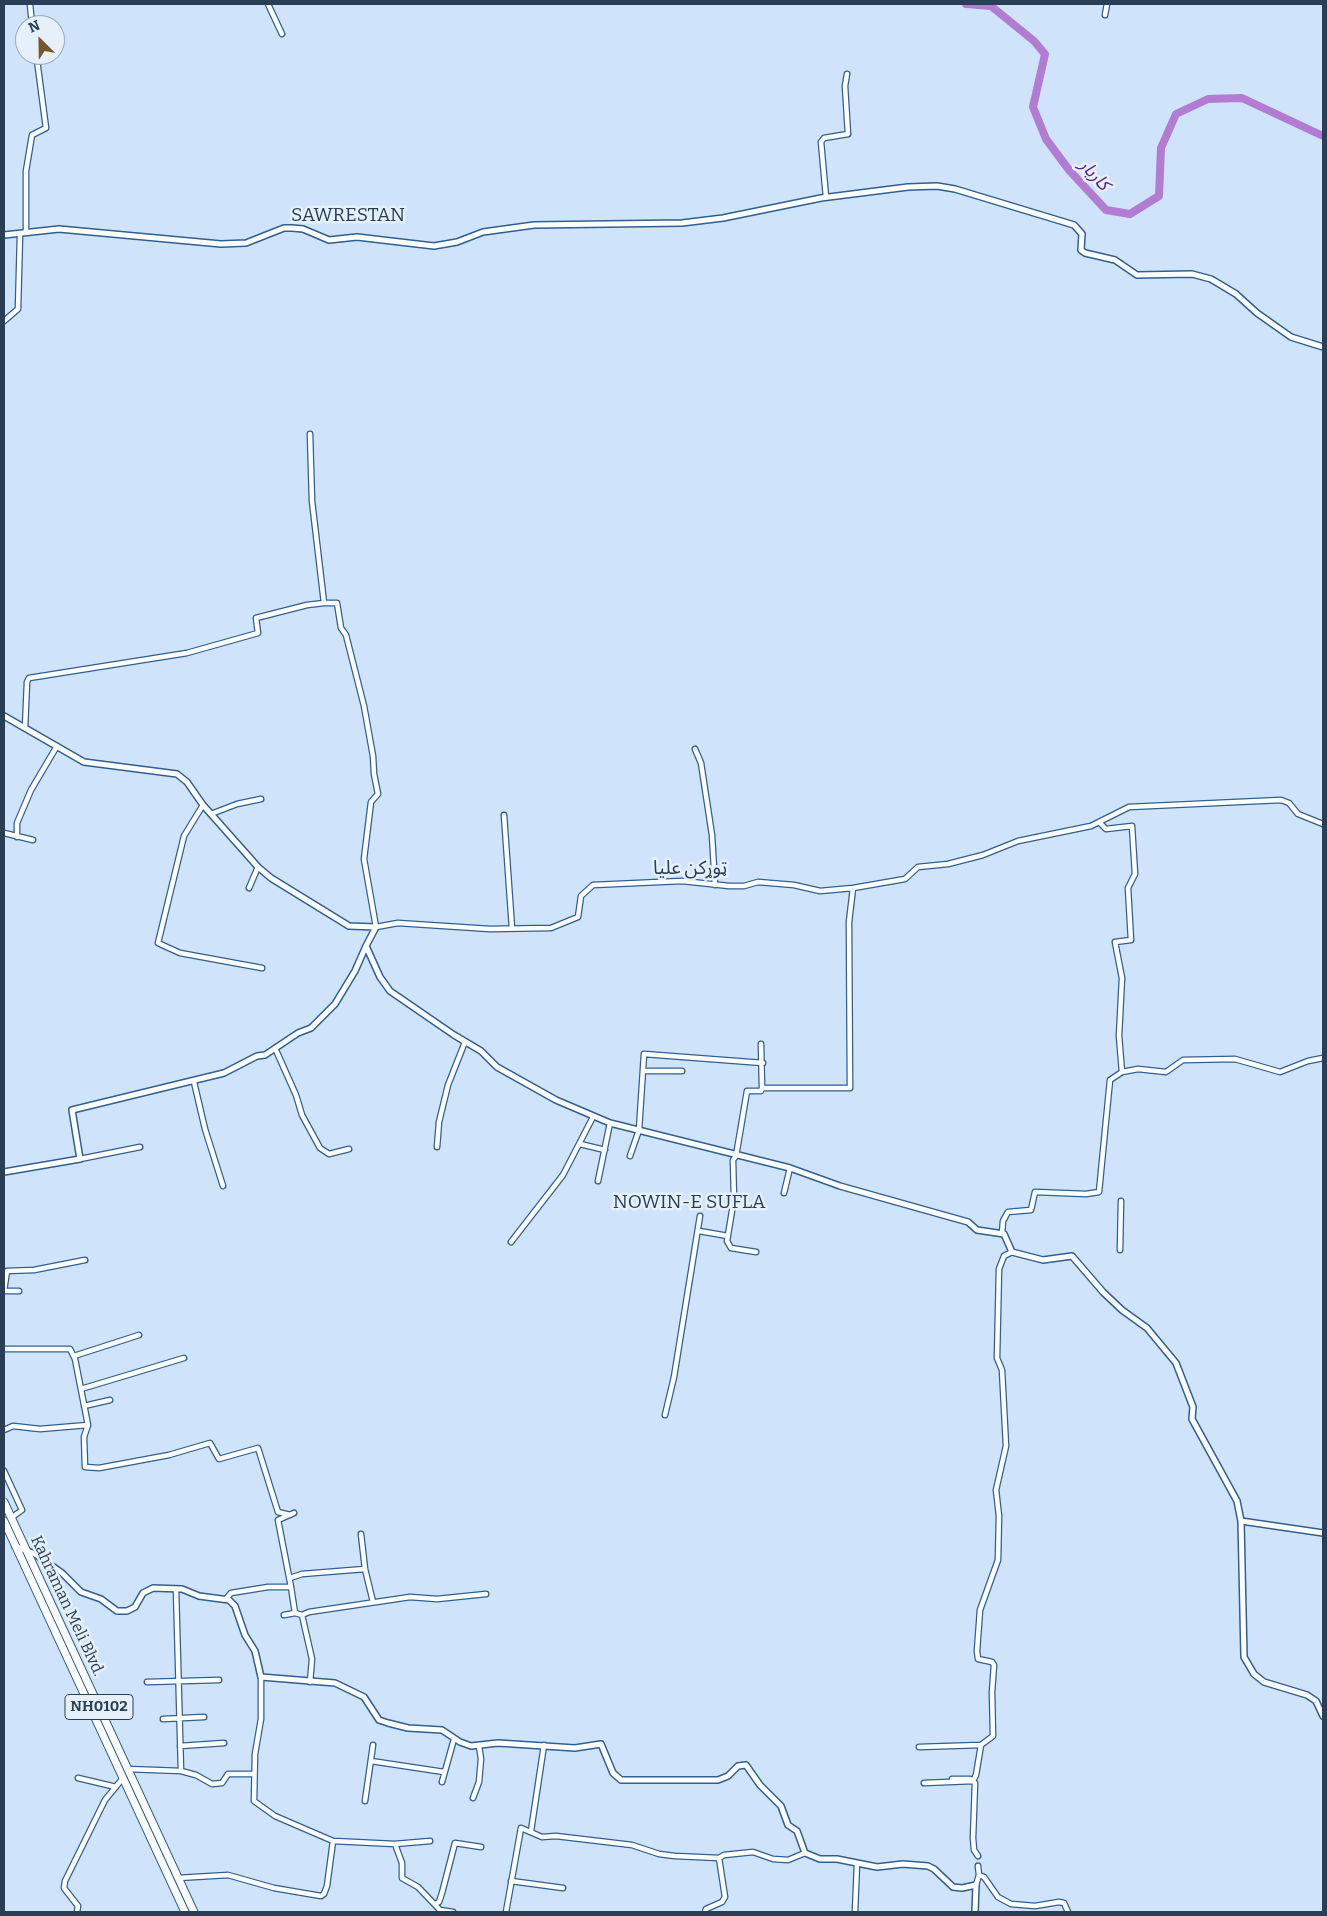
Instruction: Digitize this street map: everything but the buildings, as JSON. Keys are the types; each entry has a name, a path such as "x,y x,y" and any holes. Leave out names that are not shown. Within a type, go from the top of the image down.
{"highway":[{"name":"Kahraman Meli Blvd.","path":"4,1502 194,1912"},
{"name":"Kahraman Meli Blvd.","path":"4,1521 185,1912"}],"street":[{"path":"268,4 282,34"},
{"path":"1105,15 1107,4"},
{"path":"4,321 18,309 26,170 32,135 46,128 38,65"},
{"path":"826,197 820,142 824,138 848,134 845,86 847,74"},
{"path":"4,235 59,229 222,244 246,243 284,228 292,228 303,229 329,240 357,237 434,246 457,242 478,233 534,225 682,223 723,218 826,197 908,187 937,186 955,189 1074,225 1082,234 1081,250 1085,254 1115,260 1137,275 1192,274 1211,278 1236,294 1257,313 1292,337 1323,347"},
{"path":"310,434 312,500 324,603"},
{"path":"25,728 27,682 29,678 196,651 258,633 256,618 307,605 337,603 341,628 346,635 364,706 378,794 371,802 364,859 376,927 355,971 334,1004 311,1028 224,1073 194,1082 72,1110 80,1159"},
{"path":"4,716 84,762 177,774 187,782 203,805 258,867 290,891 349,926 376,927 398,923 490,929 535,930 551,928 578,916 581,896 593,885 682,881 744,886 758,882 794,885 820,891 853,888 906,879 918,867 948,864 983,855 1018,841 1091,826 1129,807 1281,800 1289,803 1298,814 1323,824"},
{"path":"17,837 17,823 31,790 57,746"},
{"path":"695,749 700,763 712,835 715,885"},
{"path":"211,814 237,804 261,799"},
{"path":"203,805 184,836 158,943 180,953 262,968"},
{"path":"504,815 512,928"},
{"path":"1099,822 1106,829 1132,826 1135,874 1128,888 1131,940 1115,942 1122,978 1119,1036 1122,1072"},
{"path":"4,833 33,840"},
{"path":"249,888 258,867"},
{"path":"730,1254 731,1248 727,1241 734,1199 733,1160 736,1156 747,1091 761,1091 762,1088 850,1088 849,922 853,888"},
{"path":"366,946 380,977 390,991 481,1051 497,1067 593,1117 736,1156 790,1168 840,1186 968,1222 977,1230 1002,1234"},
{"path":"437,1147 448,1085 465,1042"},
{"path":"761,1044 763,1063 762,1088"},
{"path":"275,1048 296,1095 302,1115 320,1148 329,1154 349,1149"},
{"path":"630,1156 639,1130 644,1054 763,1063"},
{"path":"1012,1252 1002,1234 1003,1221 1008,1212 1031,1210 1035,1192 1086,1194 1099,1192 1110,1080 1122,1072 1138,1069 1166,1072 1183,1060 1236,1059 1280,1072 1308,1061 1323,1058"},
{"path":"643,1071 682,1071"},
{"path":"194,1082 223,1186"},
{"path":"511,1242 563,1174 593,1117"},
{"path":"598,1181 610,1122"},
{"path":"580,1144 605,1150"},
{"path":"4,1172 140,1147"},
{"path":"784,1194 790,1168"},
{"path":"1120,1250 1121,1201"},
{"path":"665,1415 699,1232 700,1216"},
{"path":"699,1232 728,1236"},
{"path":"731,1248 756,1252"},
{"path":"919,1748 981,1745 992,1736 994,1665 992,1662 977,1657 978,1621 980,1610 998,1560 999,1516 996,1490 1006,1446 1002,1370 997,1358 999,1269 1004,1256 1012,1252 1044,1260 1072,1256 1102,1292 1147,1328 1176,1363 1193,1407 1192,1420 1237,1501 1241,1521 1244,1656 1254,1674 1264,1682 1307,1695 1316,1701 1323,1716"},
{"path":"19,1292 4,1291 7,1271 42,1269 85,1260"},
{"path":"74,1356 139,1335"},
{"path":"4,1349 70,1348 74,1356 88,1425 84,1437 85,1467 99,1468 169,1455 210,1443 218,1459 258,1448 278,1512 292,1514 278,1520 295,1613"},
{"path":"80,1388 184,1358"},
{"path":"84,1406 110,1400"},
{"path":"4,1430 13,1426 40,1429 88,1425"},
{"path":"4,1471 22,1510 11,1518"},
{"path":"1241,1521 1323,1533"},
{"path":"361,1534 365,1569 373,1602"},
{"path":"15,1546 24,1548 62,1573 81,1592 101,1599 116,1611 127,1611 135,1608 147,1589 176,1589 199,1596 226,1599 235,1606 245,1634 255,1652 261,1677 261,1719 255,1754 254,1801 275,1816 332,1841 395,1844 430,1841"},
{"path":"290,1578 302,1574 365,1569"},
{"path":"226,1599 231,1594 268,1588 291,1587"},
{"path":"176,1589 178,1718 181,1771"},
{"path":"284,1615 295,1613 302,1615 410,1597 437,1599 486,1594"},
{"path":"302,1615 312,1659 310,1682"},
{"path":"261,1677 335,1683 364,1697 379,1720 408,1728 442,1730 460,1742 479,1746 498,1743 574,1748 601,1744 614,1773 621,1780 718,1780 723,1779 738,1766 746,1765 760,1785 781,1806 788,1825 797,1831 805,1853"},
{"path":"147,1682 219,1680"},
{"path":"164,1719 204,1717"},
{"path":"442,1782 454,1739"},
{"path":"180,1746 224,1743"},
{"path":"365,1801 373,1745"},
{"path":"978,1856 974,1850 972,1838 975,1782 973,1781 976,1775 981,1745"},
{"path":"473,1798 479,1782 482,1759 479,1746"},
{"path":"531,1831 544,1746"},
{"path":"370,1761 444,1772"},
{"path":"127,1768 181,1771 212,1784 222,1783 228,1774 254,1774"},
{"path":"78,1778 116,1788"},
{"path":"76,1912 78,1906 64,1888 65,1881 96,1823 105,1800 123,1778"},
{"path":"952,1779 973,1781"},
{"path":"924,1783 973,1781"},
{"path":"506,1912 521,1828 542,1837 556,1836 632,1845 659,1854 719,1858 724,1855 753,1852 773,1859 788,1860 805,1853 820,1859 837,1859 877,1866 919,1864 934,1869 953,1887 962,1888 976,1885"},
{"path":"178,1878 228,1875 274,1888 321,1896 324,1894 327,1886 332,1841"},
{"path":"435,1904 439,1902 442,1894 455,1843 481,1847"},
{"path":"395,1844 402,1863 402,1878 418,1887 440,1911 453,1912"},
{"path":"705,1912 706,1909 722,1902 725,1896 719,1858"},
{"path":"855,1912 857,1864"},
{"path":"975,1912 976,1885 979,1875 978,1866"},
{"path":"979,1875 984,1877 998,1897 1011,1904 1034,1906 1059,1902 1064,1903 1068,1912"},
{"path":"511,1881 564,1888"}],"waterway":[{"name":"کاربار","path":"966,4 991,6 1034,41 1045,54 1033,107 1046,139 1069,170 1106,210 1130,214 1159,196 1161,148 1176,114 1208,99 1242,98 1323,136"}],"tunnel":[{"path":"978,1856 978,1866"}],"district":[{"name":"SAWRESTAN","path":"348,216"},
{"name":"ټوړکن علیا","path":"690,869"},
{"name":"NOWIN-E SUFLA","path":"689,1203"}]}
